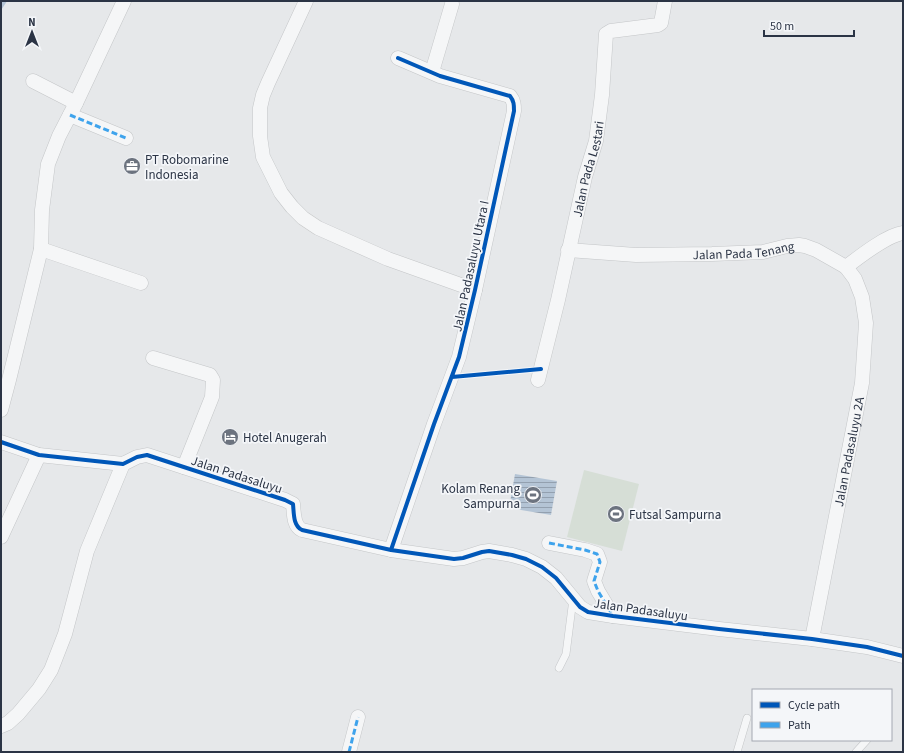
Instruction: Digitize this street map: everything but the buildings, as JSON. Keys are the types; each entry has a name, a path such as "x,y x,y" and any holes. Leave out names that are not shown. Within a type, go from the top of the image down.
{"street":[{"path":"1,410 5,378 41,249 42,210 48,164 124,1"},
{"path":"306,1 262,95 260,108 260,136 263,157 281,193 303,218 318,228 388,259 475,290"},
{"name":"Jalan Pada Lestari","path":"538,380 585,177 596,141 602,95 606,34 611,31 658,25 661,23 666,1"},
{"path":"432,72 452,4"},
{"name":"Jalan Padasaluyu Utara I","path":"392,550 434,424 459,357 514,111 513,100 510,96 440,76 398,58"},
{"path":"33,81 73,109 126,138"},
{"path":"846,267 872,248 903,232"},
{"name":"Jalan Pada Tenang","path":"568,250 636,255 712,254 763,252 787,246 799,245 816,250 846,267"},
{"path":"41,249 141,283"},
{"name":"Jalan Padasaluyu 2A","path":"812,640 862,383 866,323 862,297 856,279 846,267"},
{"path":"153,358 210,375 213,380 212,397 184,467"},
{"path":"1,442 39,455 123,464 87,551 65,634 51,670 39,689 18,714 8,723 1,726"},
{"path":"1,537 39,455"},
{"name":"Jalan Padasaluyu","path":"123,464 136,456 147,455 285,500 293,504 295,524 302,530 392,550 459,559 489,551 526,559 542,567 556,578 580,607 588,612 868,647 903,656"},
{"path":"549,543 585,550 597,554 600,562 594,581 598,591 613,616"},
{"path":"349,752 358,717"}],"lane":[{"path":"559,668 566,654 573,599"},
{"path":"737,752 747,718"},
{"path":"856,752 866,741"}],"shaded area":[{"path":"584,470 639,484 622,551 567,537"}],"water":[{"name":"Kolam Renang Sampurna","path":"515,474 557,481 551,515 509,508"}],"waterway":[{"path":"1,7 5,1"}],"marked path":[{"path":"70,115 126,138"},
{"path":"549,543 585,550 597,554 600,562 594,581 598,591 613,616"},
{"path":"349,752 358,717"}],"cycle path":[{"path":"391,550 434,424 459,357 514,111 514,103 510,96 440,76 398,58"},
{"path":"452,377 541,369"},
{"path":"1,442 39,455 123,464 137,457 147,455 285,500 293,504 295,522 302,530 391,550 454,559 489,551 526,559 542,567 556,578 580,607 588,612 719,629 812,639 867,647 903,656"}],"place":[{"name":"PT Robomarine Indonesia","path":"132,166"},
{"name":"Hotel Anugerah","path":"230,437"},
{"name":"Kolam Renang Sampurna","path":"533,495"},
{"name":"Futsal Sampurna","path":"616,514"}]}
